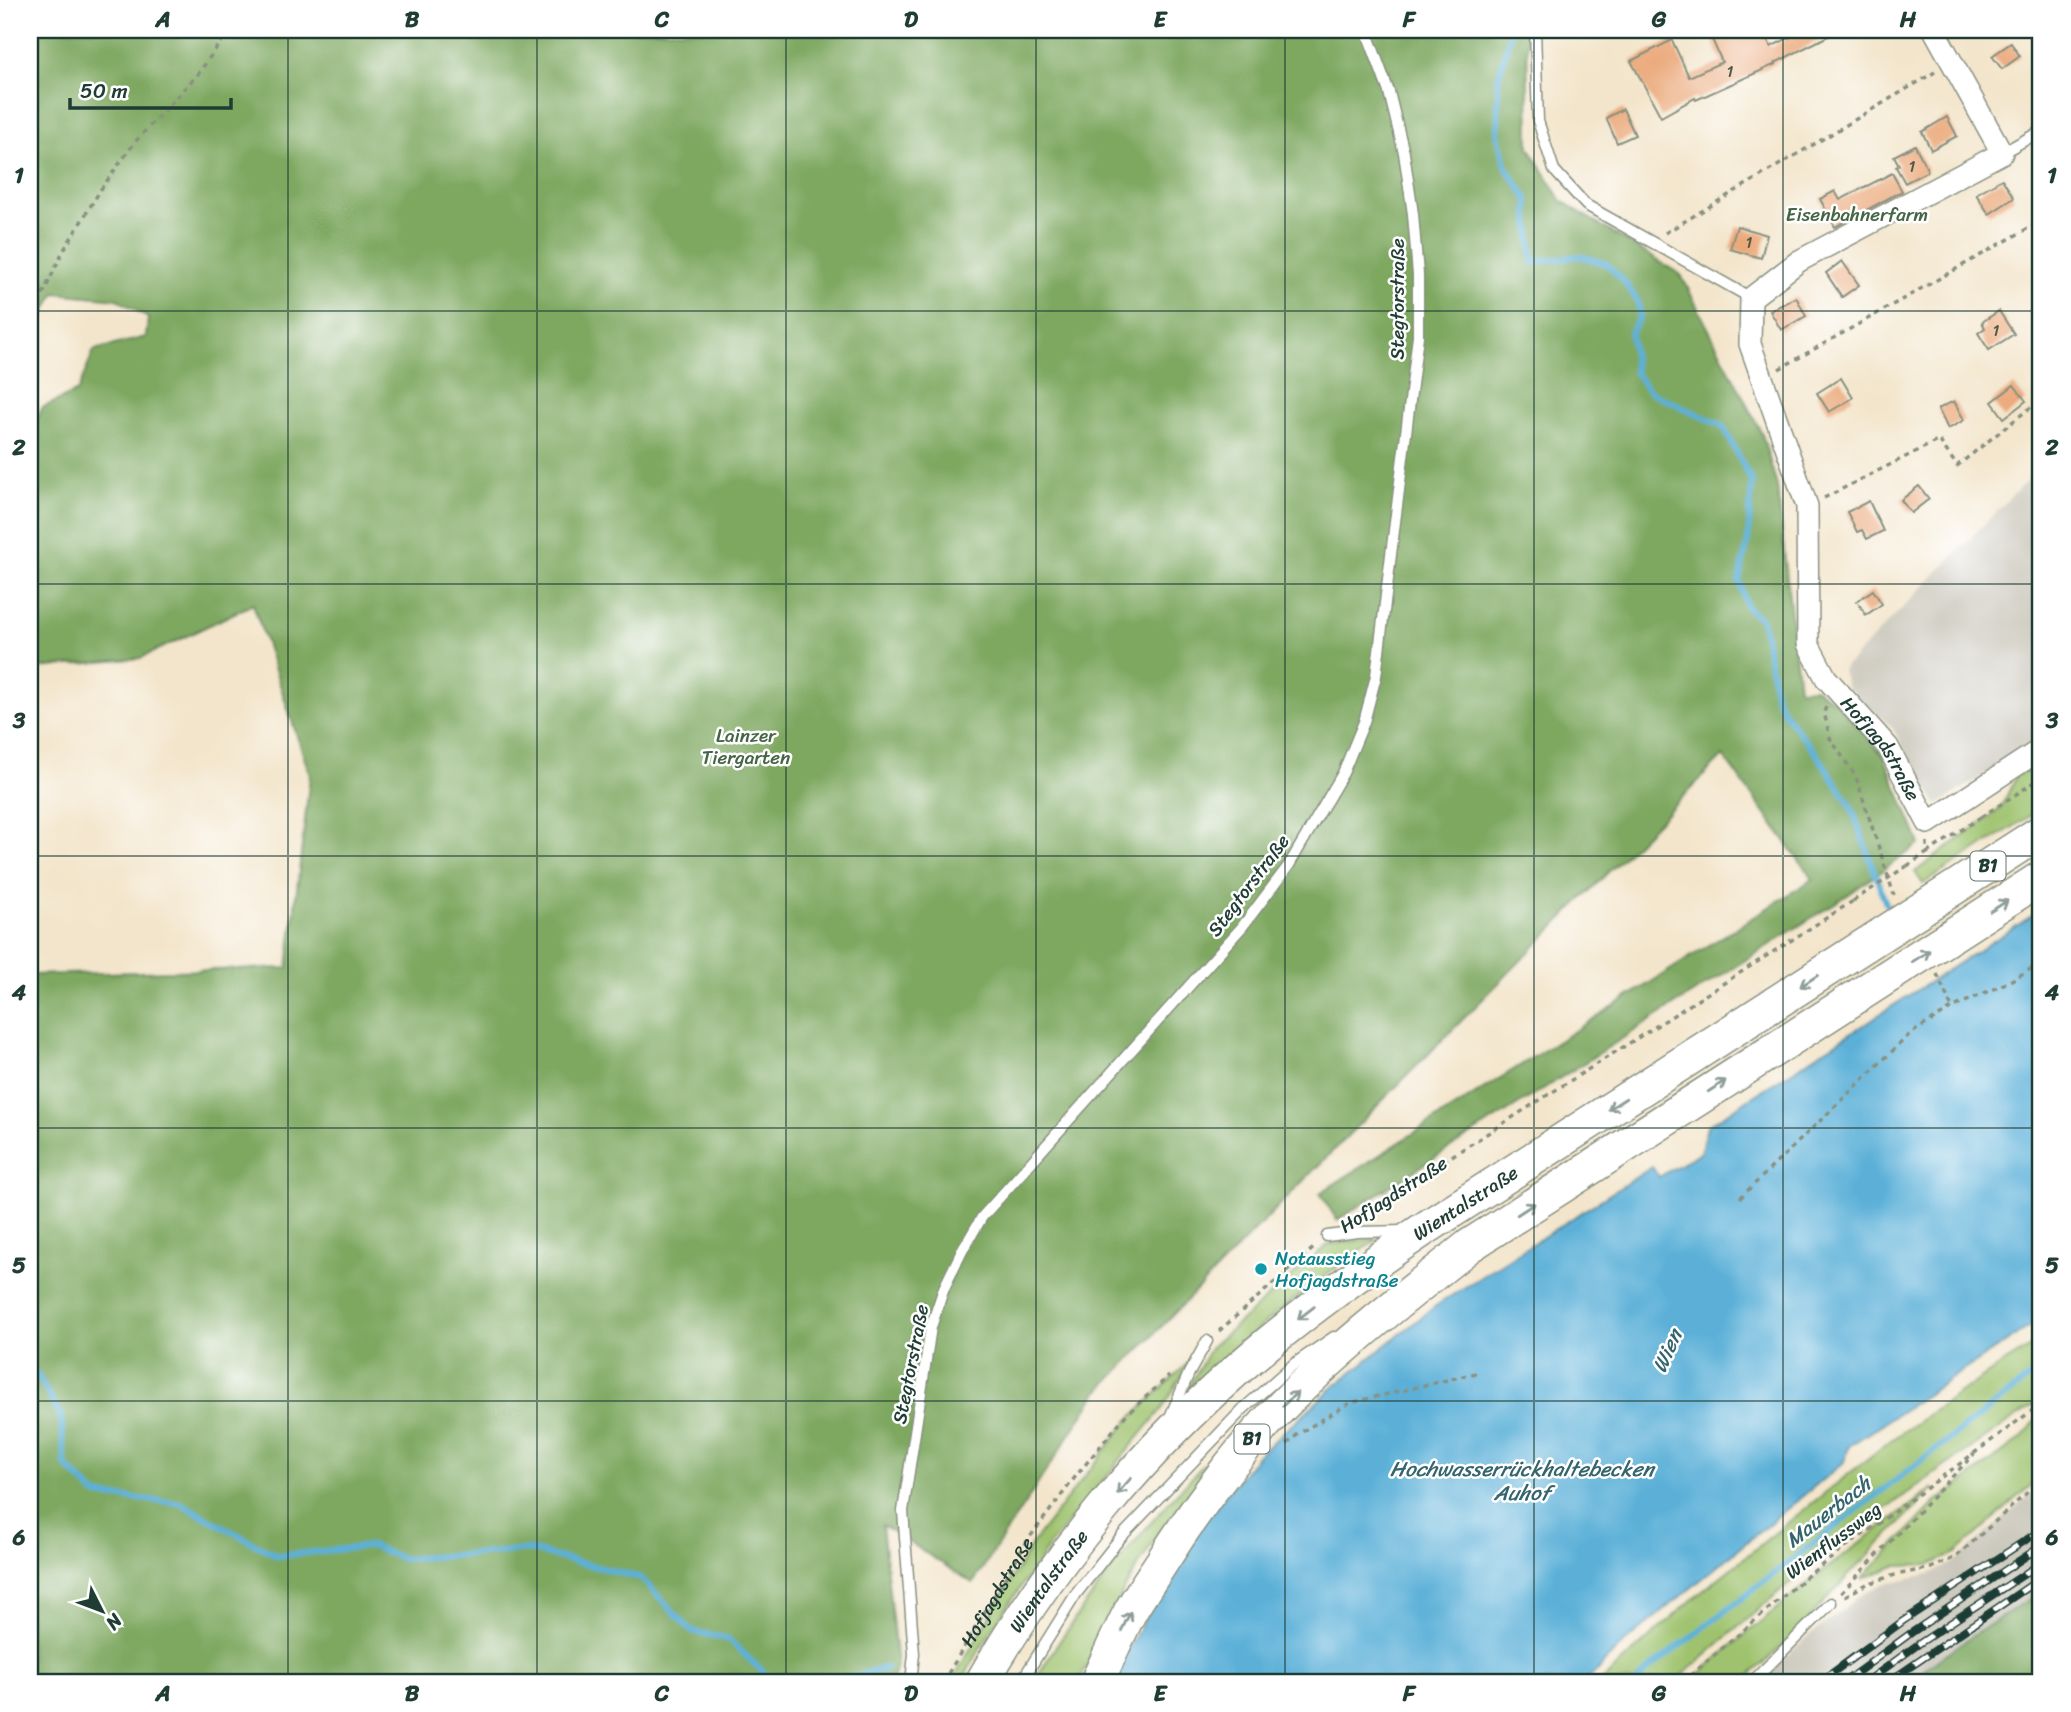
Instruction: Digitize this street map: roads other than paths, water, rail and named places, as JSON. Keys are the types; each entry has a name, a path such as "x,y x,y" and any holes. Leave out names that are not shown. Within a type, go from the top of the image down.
{"main road":[{"name":"Wientalstraße","path":"982,1682 1025,1612 1104,1508 1200,1404 1262,1349 1356,1275 1420,1231 2041,832"},
{"name":"Wientalstraße","path":"1097,1682 1131,1610 1214,1484 1283,1405 1397,1303 1469,1246 2041,878"}],"street":[{"path":"1751,298 1799,261 2002,153 1934,30"},
{"name":"Hofjagdstraße","path":"1751,298 1750,344 1807,506 1808,643 1826,678 1888,747 1928,823 2041,749"}],"lane":[{"name":"Stegtorstraße","path":"911,1682 914,1654 903,1511 931,1327 944,1288 982,1217 1242,927 1289,865 1343,773 1364,722 1376,676 1418,336 1418,275 1404,153 1389,92 1366,30"},
{"path":"1535,30 1538,121 1554,170 1586,205 1751,298"},
{"path":"2002,153 2041,131"},
{"path":"1328,1236 1420,1231"},
{"path":"1359,1320 1469,1246"},
{"path":"1021,1682 1076,1594 1121,1537 1243,1409 1293,1364 1348,1327"},
{"path":"1155,1451 1189,1373 1207,1341"},
{"path":"1752,1682 1831,1603"}],"water":[{"name":"Hochwasserrückhaltebecken Auhof","path":"2041,910 2041,1319 1849,1446 1844,1462 1624,1643 1585,1682 1109,1682 1196,1530 1258,1455 1337,1384 1437,1305 1652,1167 1659,1177 1701,1152 1707,1126"}],"waterway":[{"path":"1511,30 1498,79 1498,137 1507,169 1527,198 1533,262 1580,256 1607,264 1638,302 1640,316 1631,333 1635,373 1650,392 1723,426 1752,482 1748,541 1739,580 1747,608 1762,620 1776,698 1851,806 1886,904"},
{"name":"Mauerbach","path":"1636,1682 1648,1670 2041,1369"},
{"path":"30,1374 37,1374 61,1417 65,1465 96,1495 180,1503 277,1556 371,1546 404,1559 529,1550 641,1578 692,1631 728,1639 774,1682"},
{"path":"836,1682 886,1668"}],"railway":[{"path":"1820,1682 1903,1621 2041,1530"},
{"path":"1844,1682 1911,1633 2041,1546"},
{"path":"1866,1682 2041,1563"},
{"path":"1888,1682 2041,1578"}],"place":[{"name":"Notausstieg Hofjagdstraße","path":"1261,1269"}],"park label":[{"name":"Eisenbahnerfarm","path":"1857,214"},
{"name":"Lainzer Tiergarten","path":"746,746"}],"water label":[{"name":"Wien","path":"1667,1351"}]}
